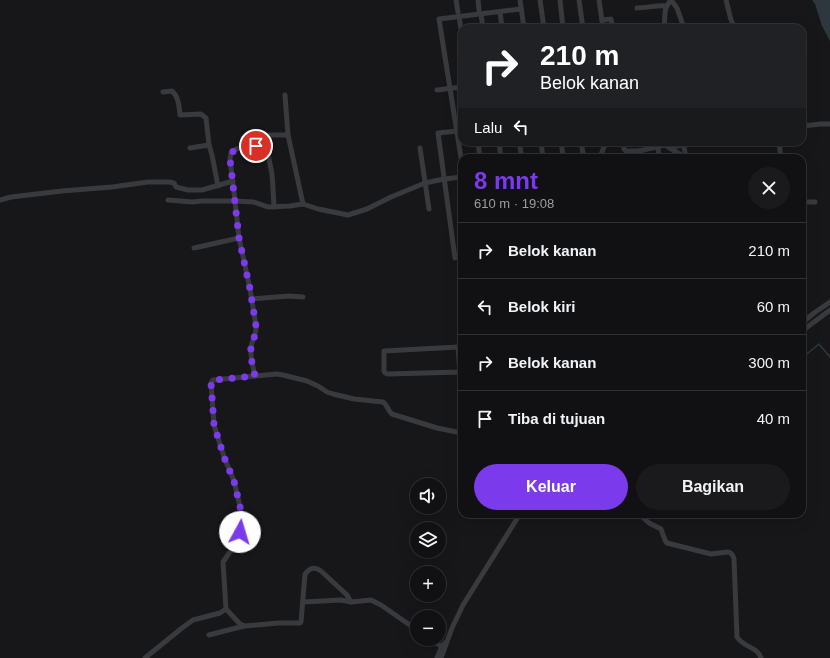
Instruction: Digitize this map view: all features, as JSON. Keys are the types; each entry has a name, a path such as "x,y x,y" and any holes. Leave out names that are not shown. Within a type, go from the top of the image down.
{"street":[{"path":"456,0 460,24"},
{"path":"478,0 482,24"},
{"path":"520,0 523,24"},
{"path":"540,0 543,24"},
{"path":"560,0 563,24"},
{"path":"579,0 582,24"},
{"path":"599,0 602,24"},
{"path":"664,24 666,6 671,0 677,8 683,24"},
{"path":"726,0 733,24"},
{"path":"637,8 659,5 666,6"},
{"path":"458,141 439,19 458,14 500,12 521,9"},
{"path":"500,12 502,24"},
{"path":"602,20 611,19 612,24"},
{"path":"437,90 458,87"},
{"path":"162,92 172,91 175,94 180,115 201,114 206,118 209,145 218,186"},
{"path":"284,95 288,135 303,204"},
{"path":"806,126 830,124"},
{"path":"455,258 438,133 456,130"},
{"path":"274,207 272,174 266,138 267,136 288,135"},
{"path":"190,148 209,145"},
{"path":"255,376 251,347 256,330 252,299 239,238 230,159 231,153 236,149 266,145"},
{"path":"582,146 583,153"},
{"path":"624,146 626,151 639,151 662,146"},
{"path":"658,147 659,154"},
{"path":"669,147 677,154"},
{"path":"420,148 429,209"},
{"path":"168,200 192,202 254,202 266,207 303,204 348,215 367,209 425,183 458,177"},
{"path":"0,200 11,197 62,191 156,182 169,182 174,183 176,187 191,190 202,190 233,181"},
{"path":"806,202 816,202"},
{"path":"194,248 239,238"},
{"path":"252,299 289,296 303,297"},
{"path":"806,320 830,302"},
{"path":"806,328 830,310"},
{"path":"458,347 384,351 384,371 388,374 458,375"},
{"path":"244,626 240,624 226,609 223,568 224,562 234,546 240,532 242,515 234,481 224,457 214,425 211,383 213,380 278,374 297,378 314,384 330,393 354,399 381,401 386,404 388,411 392,414 437,428 458,432"},
{"path":"437,658 447,641 463,606 518,518"},
{"path":"643,518 648,523 661,529 667,543 711,554 727,552 732,554 734,559 737,637 742,643 758,651 761,658"},
{"path":"209,635 244,626 300,623 305,574 309,569 313,568 321,571 347,595 351,602"},
{"path":"303,602 341,600 351,602 371,600 381,605 410,625"},
{"path":"147,658 193,620 220,613 226,609"},
{"path":"441,658 443,647"}],"shaded area":[{"path":"812,0 830,0 830,41 822,26 815,4"}],"waterway":[{"path":"806,355 819,344 830,357"}],"route":[{"path":"240,532 242,515 234,481 224,457 214,425 211,383 213,380 255,376 251,347 256,326 239,238 230,159 231,153 236,149 256,146"}]}
